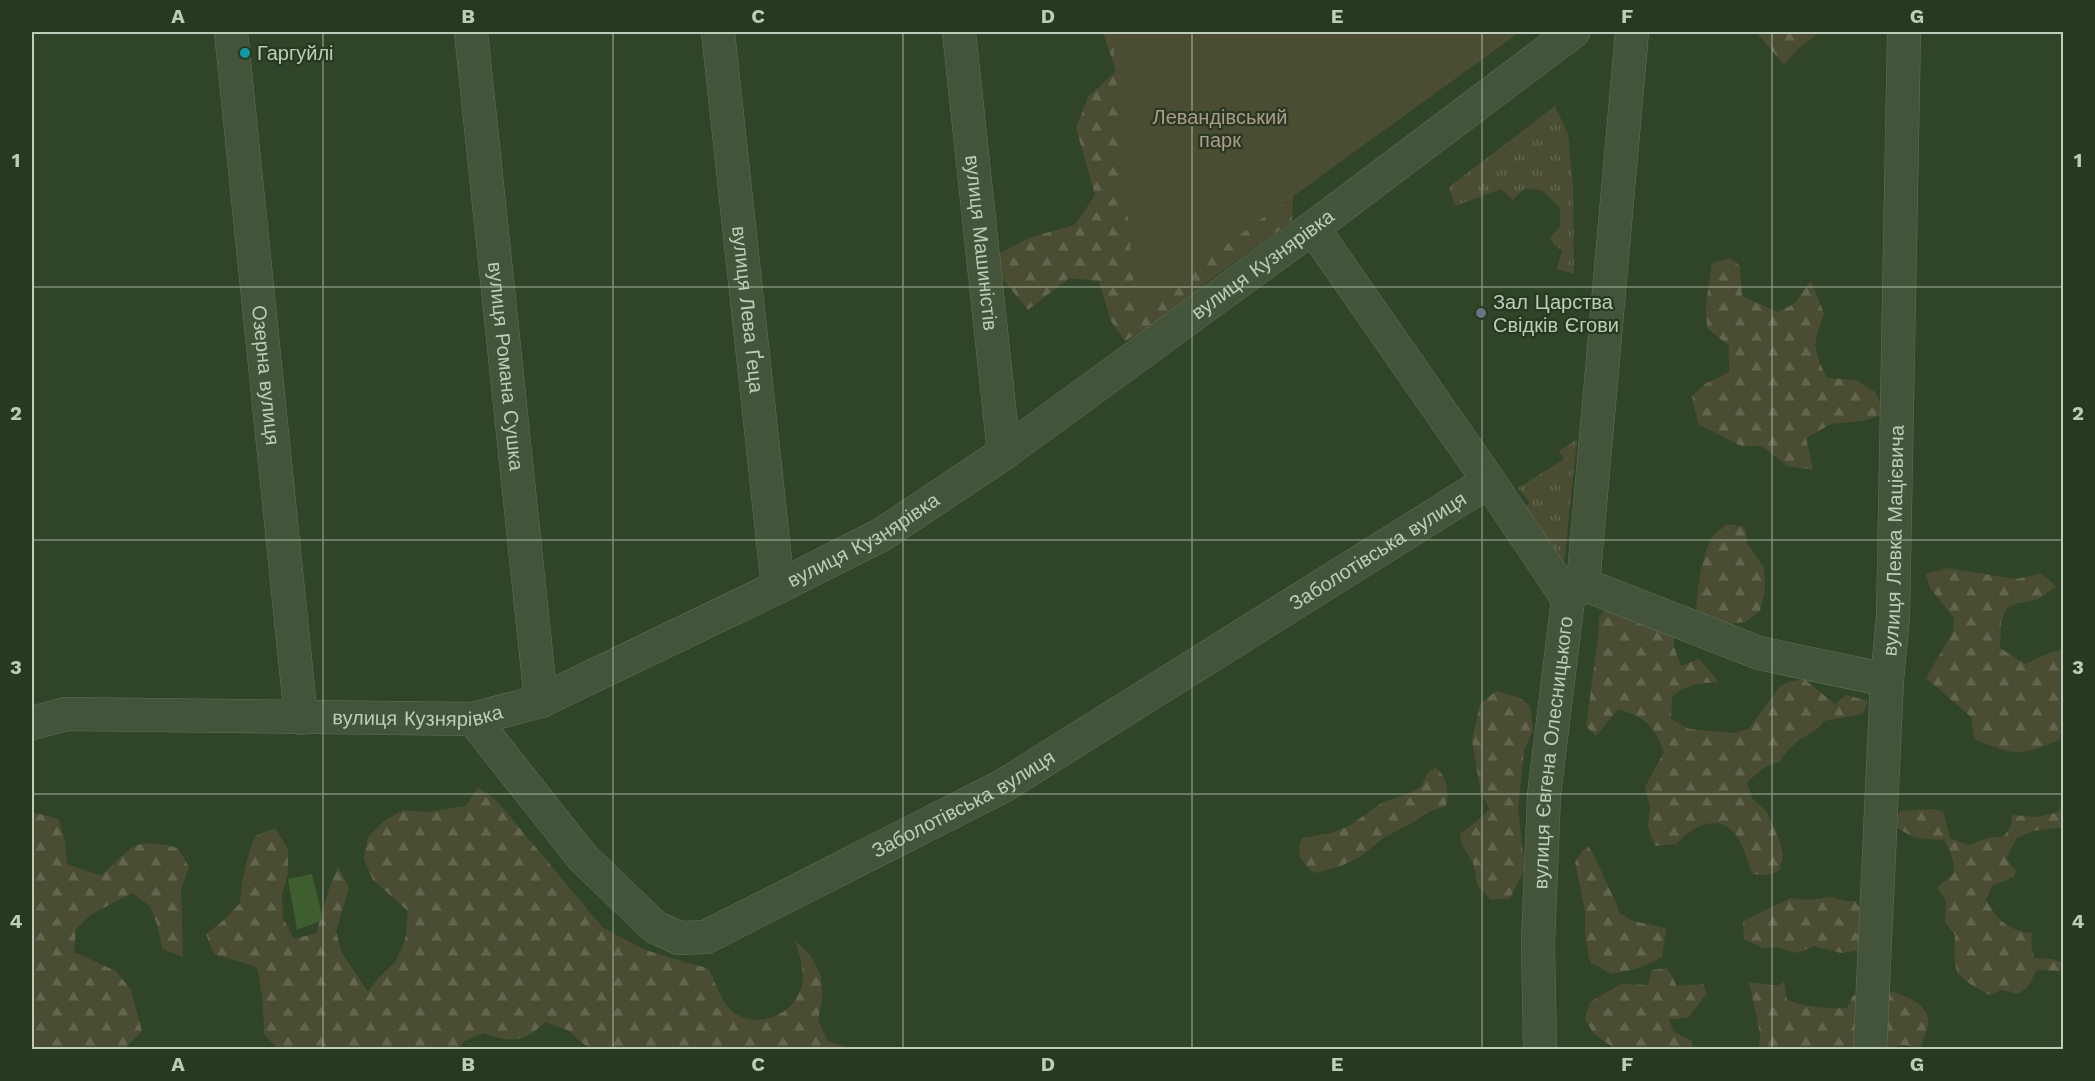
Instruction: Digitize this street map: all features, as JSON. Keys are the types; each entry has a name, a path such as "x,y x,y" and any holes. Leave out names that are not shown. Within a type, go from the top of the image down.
{"street":[{"name":"Озерна вулиця","path":"231,32 301,718"},
{"name":"вулиця Романа Сушка","path":"471,32 541,701"},
{"name":"вулиця Лева Ґеца","path":"718,32 778,587"},
{"name":"вулиця Машиністів","path":"959,32 1004,453"},
{"name":"вулиця Кузнярівка","path":"32,723 66,714 473,719 541,701 881,535 1004,453 1313,228 1573,32"},
{"name":"вулиця Євгена Олесницького","path":"1540,1050 1538,943 1544,795 1576,592 1632,32"},
{"name":"вулиця Левка Мацієвича","path":"1870,1050 1887,680 1893,617 1904,32"},
{"path":"1313,228 1489,481 1576,592 1759,653 1887,680"},
{"name":"Заболотівська вулиця","path":"473,719 583,858 655,927 679,938 705,937 1003,786 1489,481"}],"green space":[{"name":"Левандівський парк","path":"1103,32 1261,32 1294,180 1292,221 1206,283 1173,314 1125,341 1111,321 1099,281 1069,278 1028,310 987,260 1031,237 1075,225 1095,195 1076,128 1088,97 1116,71"},
{"name":"Левандівський парк","path":"1112,32 1520,32 1136,310"},
{"path":"1756,32 1820,32 1798,49 1784,65"},
{"path":"1555,106 1568,134 1573,185 1574,274 1557,269 1562,251 1549,239 1560,227 1560,208 1542,190 1524,189 1513,200 1501,189 1455,206 1449,187"},
{"path":"1730,258 1740,266 1742,296 1777,312 1794,304 1811,281 1824,314 1816,346 1827,378 1856,380 1875,392 1886,414 1862,421 1831,424 1806,438 1813,470 1787,466 1762,446 1741,446 1698,424 1692,396 1705,384 1729,372 1729,346 1707,328 1706,304 1712,263"},
{"path":"1577,439 1564,564 1524,508 1530,502 1518,488 1564,459 1559,451"},
{"path":"1727,524 1745,527 1747,543 1764,568 1765,590 1760,611 1745,622 1718,625 1697,614 1697,597 1700,574 1709,542"},
{"path":"1948,568 2015,579 2041,574 2056,586 2039,599 2018,603 2006,609 2001,623 2000,648 2025,664 2049,653 2063,650 2063,724 2059,740 2035,749 2016,752 1974,739 1971,717 1926,678 1953,632 1954,618 1930,588 1926,574"},
{"path":"1608,608 1674,637 1674,647 1681,666 1699,659 1719,682 1688,687 1672,697 1671,719 1689,729 1732,733 1749,729 1779,687 1788,682 1804,679 1835,704 1846,695 1868,701 1863,714 1824,721 1816,730 1799,740 1779,762 1765,767 1747,782 1752,798 1767,812 1780,842 1783,856 1779,871 1768,875 1752,874 1737,837 1730,829 1715,823 1698,827 1676,844 1655,846 1648,827 1650,806 1645,787 1664,752 1652,728 1642,719 1618,709 1596,736 1586,726 1599,617"},
{"path":"1496,691 1520,698 1530,706 1533,730 1524,751 1518,807 1525,869 1510,898 1491,900 1477,885 1473,863 1461,843 1460,834 1490,809 1481,794 1472,741 1480,704"},
{"path":"1435,767 1443,775 1446,785 1446,806 1430,811 1385,837 1361,856 1339,867 1313,873 1303,861 1299,849 1302,838 1331,833 1349,826 1383,802 1421,787 1427,774"},
{"path":"478,787 497,801 603,928 646,950 708,968 729,1009 743,1017 753,1020 774,1016 784,1011 798,996 803,974 795,940 811,956 821,976 822,999 818,1021 828,1041 852,1049 590,1049 567,1030 546,1022 530,1034 517,1039 483,1033 463,1042 458,1049 278,1049 264,1034 257,967 214,954 206,934 240,903 245,869 255,836 275,828 288,849 288,873 282,895 283,918 294,939 316,933 338,867 349,887 336,932 342,953 368,992 379,977 395,962 405,941 408,911 373,880 364,859 368,837 384,821 403,810 427,812 466,806"},
{"path":"2063,801 2063,827 2033,831 2017,838 2006,858 2016,871 2014,877 1992,886 1986,900 2004,923 2017,930 2032,933 2031,944 2034,958 2053,959 2063,964 2060,971 2037,970 2027,988 2018,994 2001,990 1989,995 1957,973 1954,955 1955,935 1945,922 1946,901 1938,887 1954,873 1953,860 1944,840 1915,838 1892,825 1900,811 1932,809 1943,811 1950,838 1968,845 1988,838 2004,836 2011,826 2012,815 2038,817 2058,812"},
{"path":"32,812 59,819 65,842 67,864 101,876 127,851 142,844 151,843 178,848 189,867 181,889 183,957 162,949 158,927 150,906 132,893 92,914 76,929 74,952 116,971 131,990 142,1031 126,1047 116,1050 32,1049 32,886 34,876"},
{"path":"1588,846 1619,913 1633,921 1666,928 1662,957 1640,968 1611,974 1590,962 1585,937 1585,911 1575,862"},
{"path":"1830,897 1855,901 1865,915 1860,950 1841,953 1814,946 1797,953 1776,947 1763,948 1744,939 1743,921 1791,898 1809,900"},
{"path":"1667,968 1677,986 1703,984 1707,993 1688,1018 1669,1019 1673,1031 1692,1041 1693,1049 1615,1049 1593,1033 1585,1019 1590,1002 1621,984 1648,985 1652,970"},
{"path":"1749,982 1777,986 1784,982 1787,1000 1809,1006 1831,1008 1847,1008 1853,995 1865,1000 1884,989 1920,1005 1928,1018 1928,1026 1920,1048 1903,1045 1889,1050 1759,1049 1760,1034"}],"shaded area":[{"path":"312,874 323,920 297,930 288,879"}],"place":[{"name":"Гаргуйлі","path":"245,53"},
{"name":"Зал Царства Свідків Єгови","path":"1481,313"}]}
